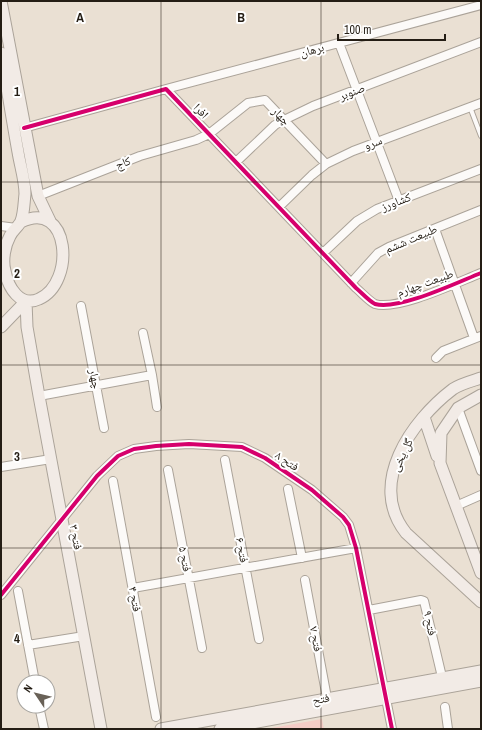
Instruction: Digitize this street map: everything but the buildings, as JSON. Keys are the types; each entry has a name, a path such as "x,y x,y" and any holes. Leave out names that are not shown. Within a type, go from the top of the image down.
{"street":[{"path":"2,5 38,196 50,221 61,239 63,251 63,265 58,278 49,292 39,300 26,301 12,290 3,267 5,252 10,236 18,225 30,217 40,217 50,221"},
{"name":"برهان","path":"166,89 481,5"},
{"name":"صنوبر","path":"236,162 275,125 284,120 481,42"},
{"path":"339,43 399,201"},
{"path":"1,53 25,192 18,225"},
{"path":"24,128 166,89"},
{"name":"افرا","path":"166,89 323,253"},
{"name":"چهار","path":"209,134 248,103 265,100 326,164"},
{"name":"سرو","path":"279,207 312,174 326,164 377,142 481,103"},
{"name":"کاج","path":"38,196 140,156 196,140 209,134"},
{"name":"کشاورز","path":"323,253 357,222 377,209 481,169"},
{"name":"طبیعت ششم","path":"351,283 378,253 389,247 481,210"},
{"path":"1,226 18,225"},
{"path":"435,229 454,283 478,337 443,351 436,358"},
{"name":"طبیعت چهارم","path":"323,253 351,283 375,304 392,305 481,273"},
{"path":"1,327 26,301"},
{"name":"فتح ۳","path":"26,301 27,327 39,396 63,518 101,729"},
{"name":"چهار","path":"81,306 104,428"},
{"path":"143,333 157,406"},
{"path":"39,396 152,375"},
{"name":"گل یخی","path":"481,378 454,388 424,417 402,450 393,470 390,492 397,521 406,533 481,602"},
{"path":"440,463 441,433 458,408 481,395"},
{"path":"458,408 481,471"},
{"path":"424,417 481,573"},
{"name":"فتح ۸","path":"1,595 97,476 118,456 134,449 189,444 242,447 264,458 307,487 343,517 349,525 356,548 392,729"},
{"path":"1,467 51,459"},
{"name":"فتح ۶","path":"224,460 259,639"},
{"name":"فتح ۵","path":"168,470 202,648"},
{"name":"فتح ۴","path":"113,481 156,716"},
{"path":"288,489 302,558"},
{"path":"456,506 481,495"},
{"path":"133,588 356,548"},
{"name":"فتح ۷","path":"305,580 327,698"},
{"path":"18,591 33,674"},
{"name":"فتح ۹","path":"369,610 421,600 424,601 442,677"},
{"path":"28,646 84,636"},
{"name":"فتح","path":"220,729 385,693 442,677 481,671"},
{"name":"فتح","path":"161,729 327,698 385,693 481,681"},
{"path":"445,707 448,729"},
{"path":"41,714 44,729"}],"lane":[{"path":"470,107 481,136"}],"shaded area":[{"path":"322,719 324,729 266,729"}],"cycle path":[{"path":"24,128 166,89 356,288 375,304 385,305 413,300 481,273"},
{"path":"1,595 97,476 118,456 134,449 156,446 189,444 242,447 265,458 312,490 343,517 349,525 356,548 392,729"}]}
